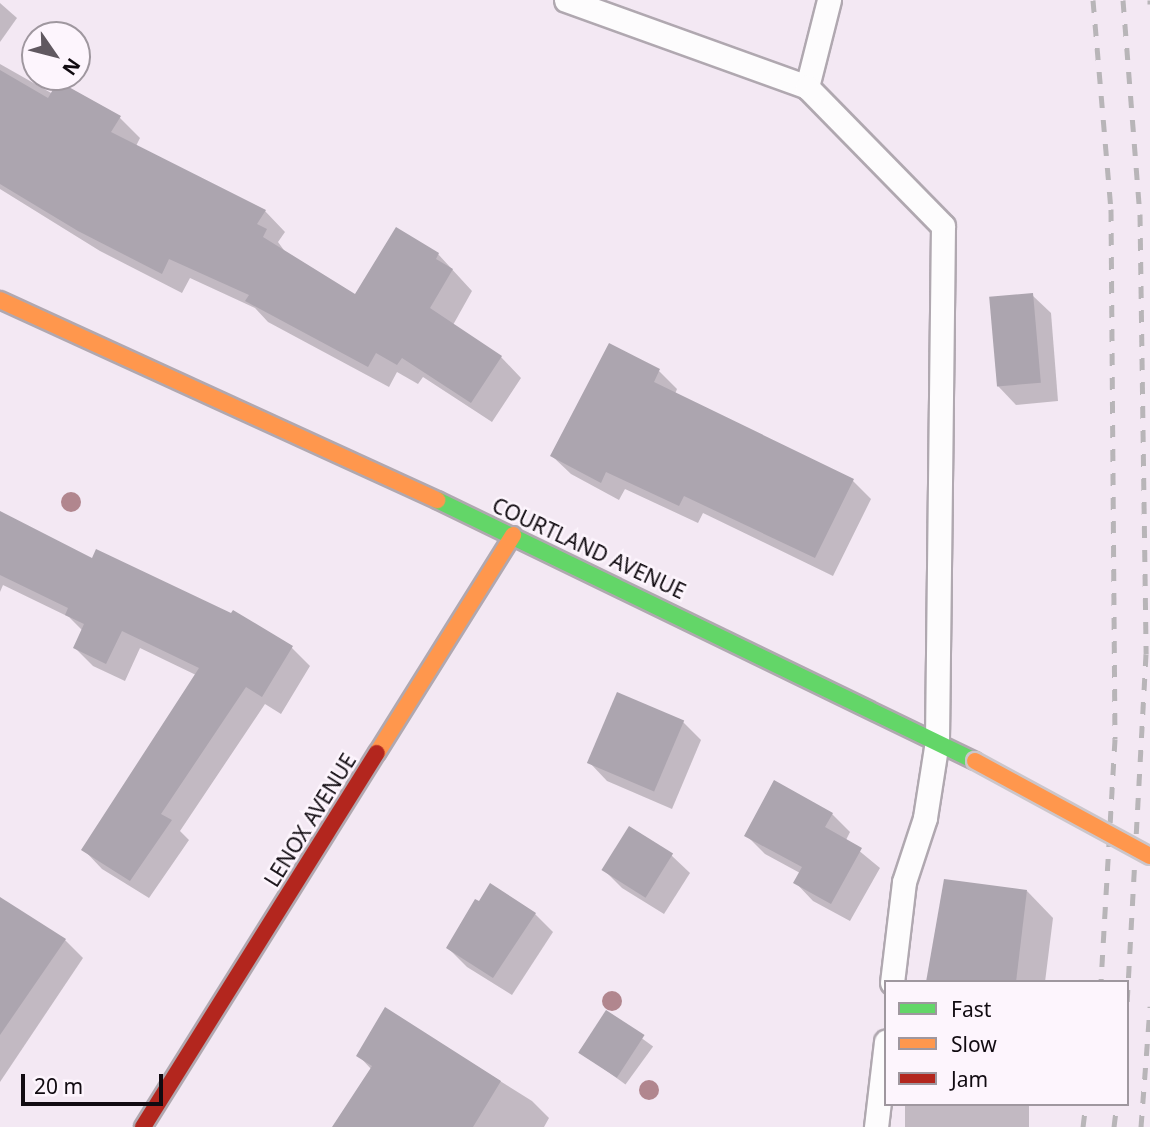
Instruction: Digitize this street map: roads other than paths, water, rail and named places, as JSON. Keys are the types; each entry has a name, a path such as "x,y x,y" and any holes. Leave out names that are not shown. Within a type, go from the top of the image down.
{"main road":[{"name":"COURTLAND AVENUE","path":"0,300 513,535 937,741 1150,856"},
{"name":"LENOX AVENUE","path":"143,1127 513,535"}],"lane":[{"path":"566,0 807,87 943,226 937,741 925,818 904,882 892,980"},
{"path":"807,87 829,0"},
{"path":"876,1127 884,1059"}],"railway":[{"path":"1093,0 1111,209 1115,739 1101,980"},
{"path":"1123,0 1140,214 1146,654 1128,980"},
{"path":"1141,1127 1150,1006"},
{"path":"1083,1127 1086,1106"},
{"path":"1114,1127 1117,1106"}]}
